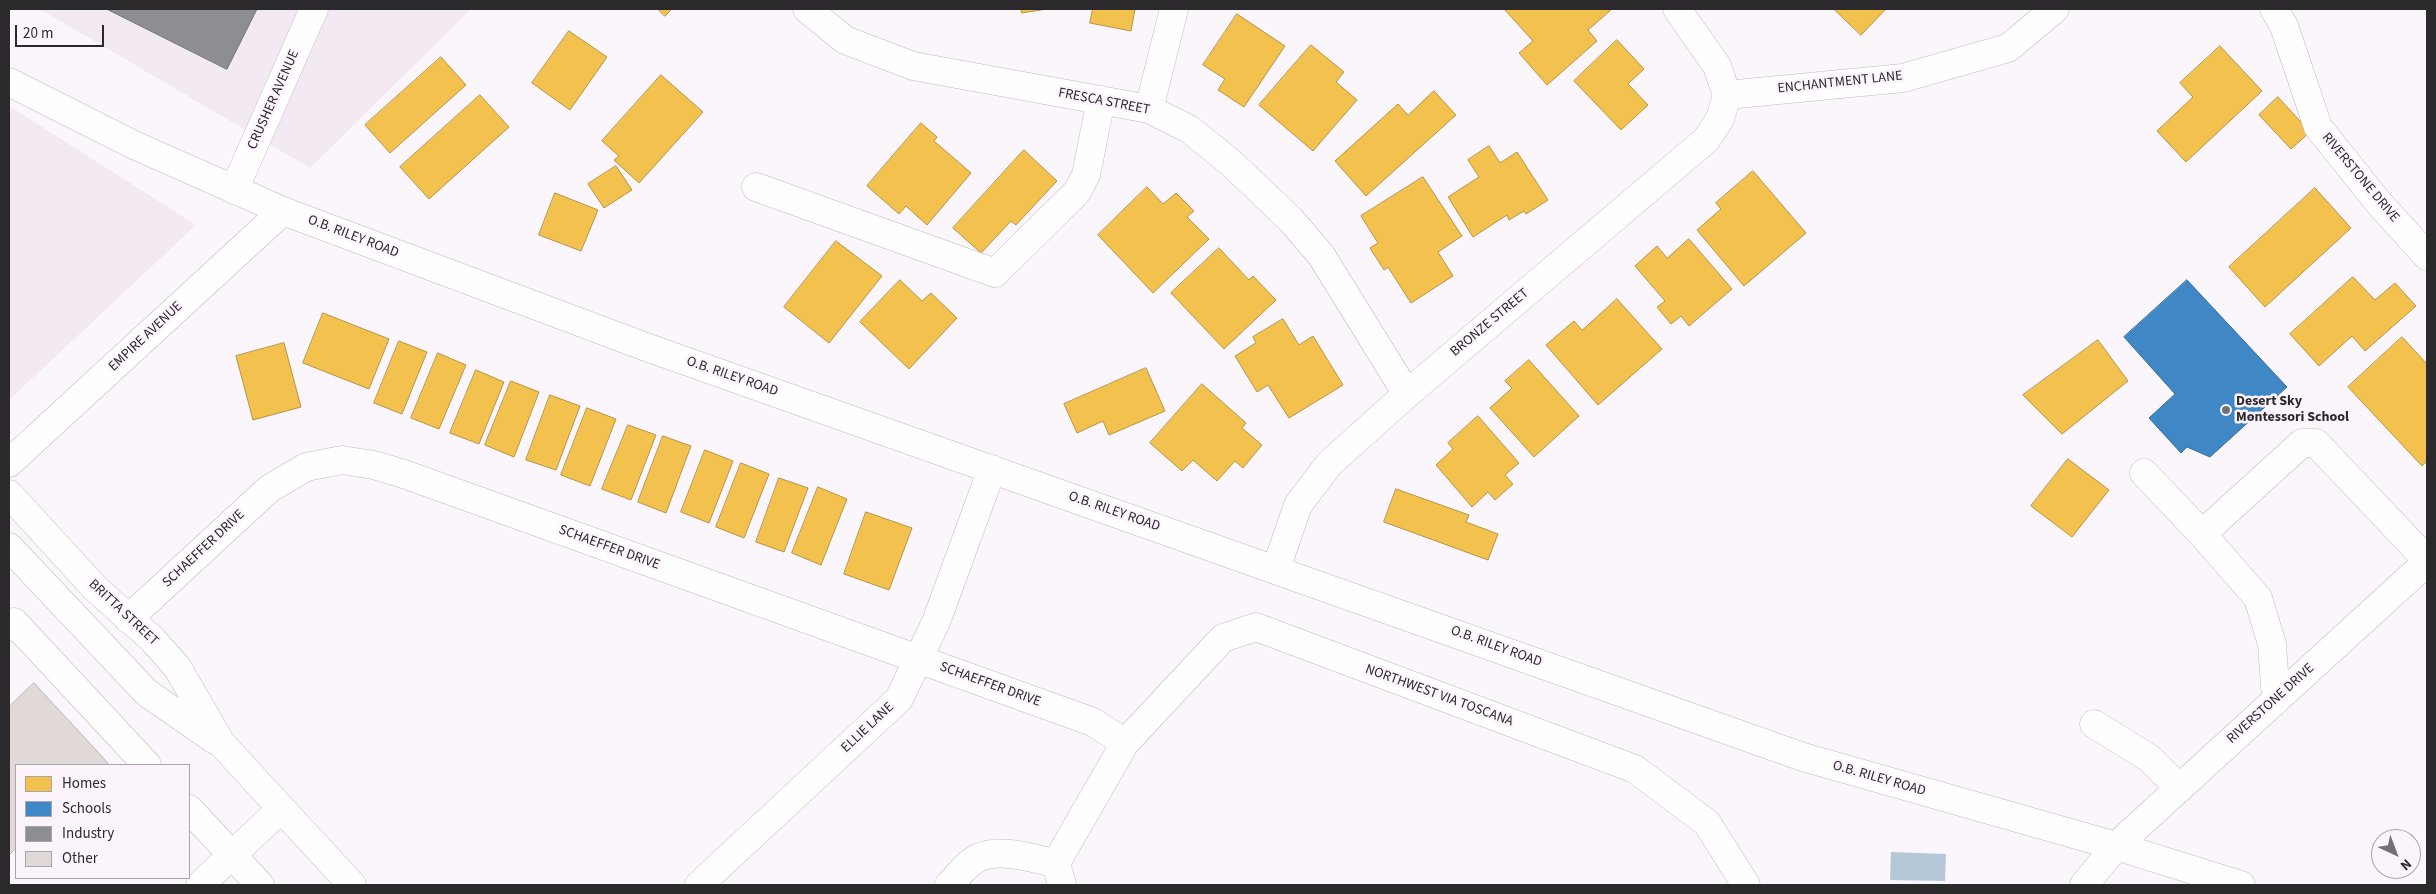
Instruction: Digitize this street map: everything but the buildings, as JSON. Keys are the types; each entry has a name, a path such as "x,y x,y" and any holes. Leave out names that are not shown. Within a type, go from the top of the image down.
{"street":[{"name":"CRUSHER AVENUE","path":"234,190 314,9"},
{"name":"FRESCA STREET","path":"807,9 845,40 913,66 1148,109 1189,130 1230,162 1291,220 1321,255 1407,394"},
{"path":"1148,109 1174,9"},
{"path":"1677,9 1717,66 1727,95"},
{"name":"ENCHANTMENT LANE","path":"1727,95 1903,78 2008,48 2055,9"},
{"name":"RIVERSTONE DRIVE","path":"2274,9 2284,26 2318,127 2378,202 2427,256"},
{"name":"O.B. RILEY ROAD","path":"9,82 134,145 283,211 646,347 1803,757 2116,846 2241,885"},
{"name":"BRONZE STREET","path":"1276,569 1298,505 1328,464 1407,394 1706,140 1720,119 1727,95"},
{"path":"756,187 995,273 1077,192 1086,175 1101,100"},
{"name":"EMPIRE AVENUE","path":"9,463 283,211"},
{"path":"2202,534 2302,444 2316,443 2427,561"},
{"name":"SCHAEFFER DRIVE","path":"128,618 269,489 306,467 342,460 374,465 404,474 919,659 1093,722 1125,743"},
{"name":"ELLIE LANE","path":"699,885 899,699 936,622 992,469"},
{"path":"2144,473 2202,534 2258,598 2272,644 2276,700"},
{"name":"BRITTA STREET","path":"9,494 95,588 152,639 177,667 221,743 352,885"},
{"name":"BRITTA STREET","path":"9,546 147,693 221,743"},
{"name":"RIVERSTONE DRIVE","path":"2084,885 2116,846 2427,561"},
{"path":"9,627 14,622 147,764"},
{"name":"NORTHWEST VIA TOSCANA","path":"1059,874 1125,743 1223,638 1256,627 1635,769 1707,823 1746,885"},
{"path":"2094,724 2149,758 2179,788"},
{"path":"200,885 281,809"},
{"path":"190,810 260,885"},
{"path":"948,885 977,858 992,855 1014,855 1059,874"}],"shaded area":[{"path":"40,9 471,9 310,168"},
{"path":"9,106 196,225 9,400"}],"water":[{"path":"1891,852 1946,854 1945,881 1890,880"}],"place":[{"name":"Desert Sky Montessori School","path":"2226,410"}]}
